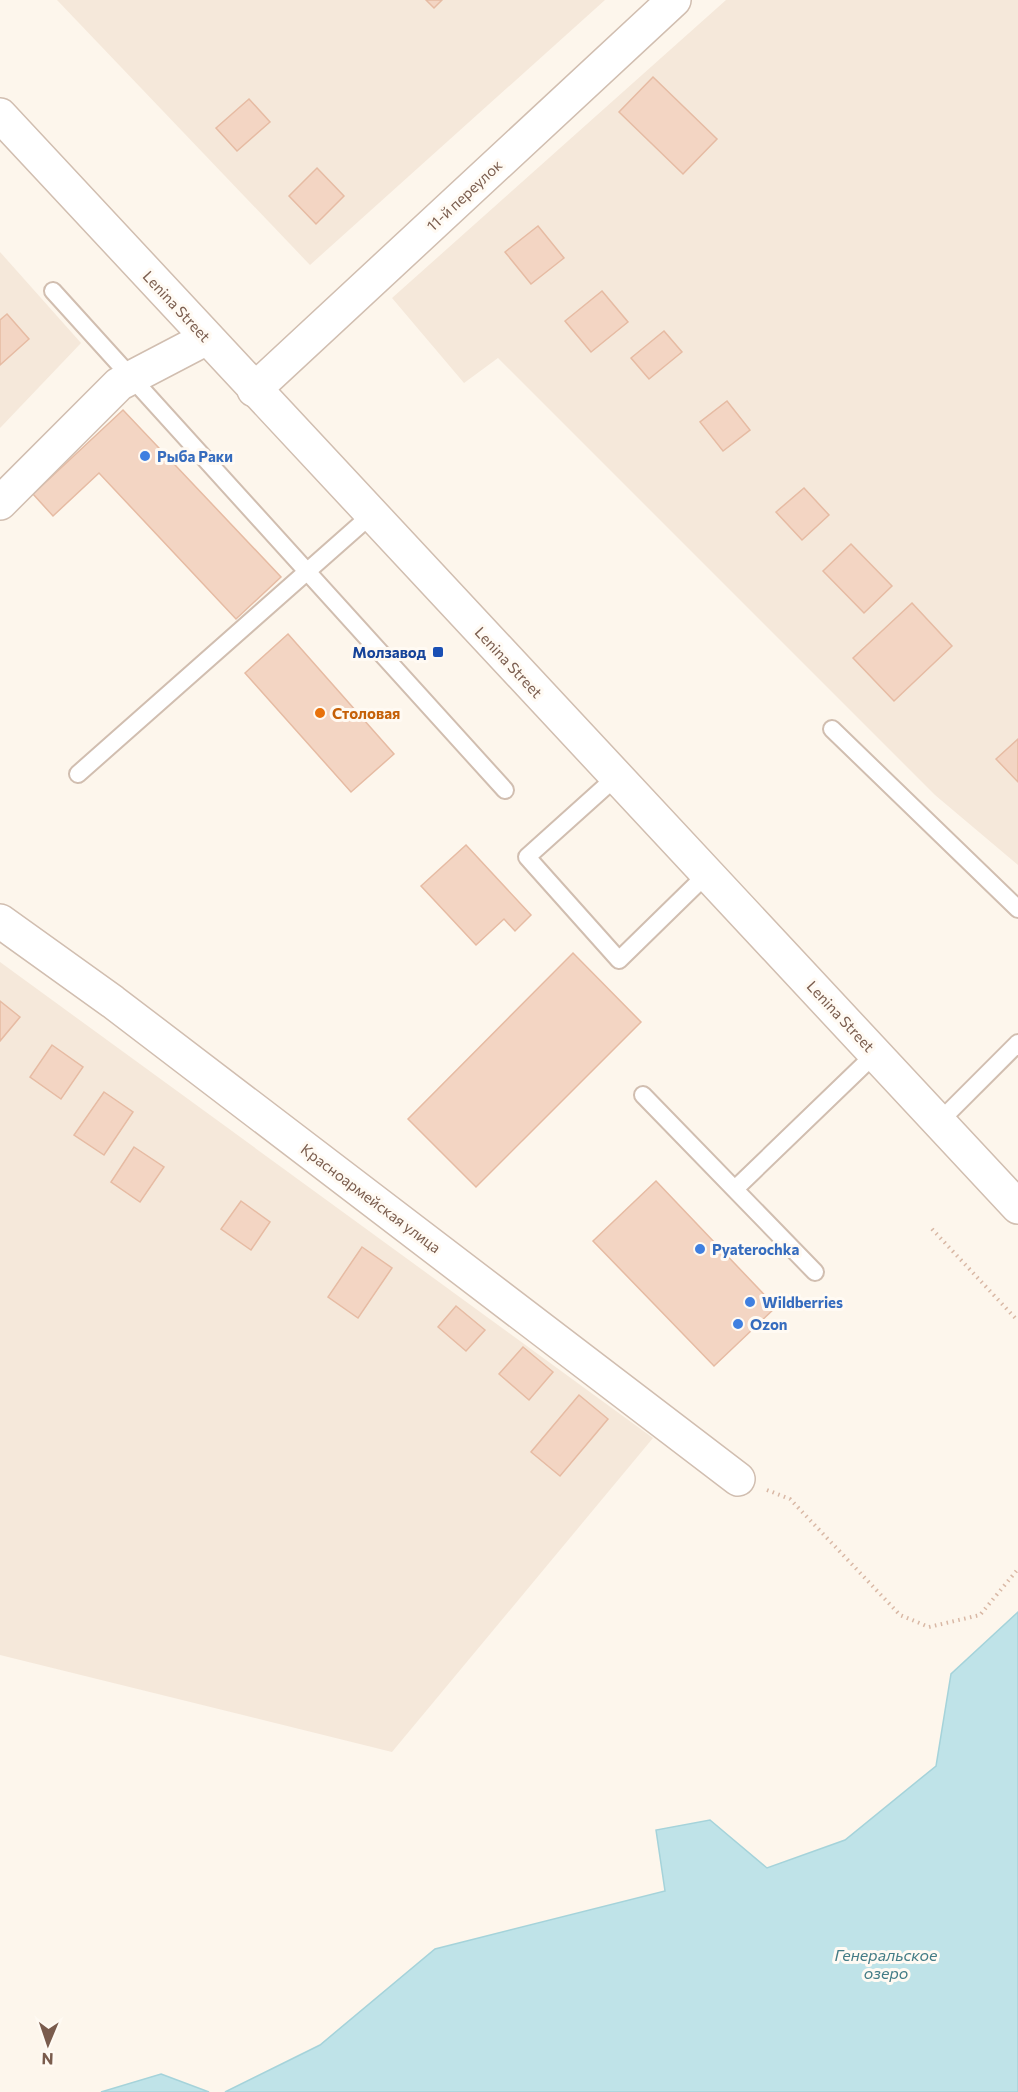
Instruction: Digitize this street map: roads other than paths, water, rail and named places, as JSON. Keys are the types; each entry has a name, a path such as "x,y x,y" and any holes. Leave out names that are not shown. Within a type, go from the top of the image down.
{"street":[{"name":"11-й переулок","path":"254,390 674,0"},
{"name":"Lenina Street","path":"0,115 1018,1207"},
{"path":"0,503 119,384 207,338"},
{"name":"Красноармейская улица","path":"0,921 122,1009 738,1479"}],"lane":[{"path":"53,291 505,790"},
{"path":"78,774 371,515"},
{"path":"832,729 1018,909"},
{"path":"616,777 527,856 619,960 707,874"},
{"path":"939,1122 1018,1043"},
{"path":"735,1189 875,1054"},
{"path":"643,1095 815,1272"}],"water":[{"name":"Генеральское озеро","path":"1018,1612 1018,2092 225,2092 320,2045 435,1949 665,1891 656,1830 710,1820 767,1868 845,1840 936,1766 951,1674"},
{"path":"161,2074 209,2092 101,2092"}],"place":[{"name":"Рыба Раки","path":"145,456"},
{"name":"Молзавод","path":"438,652"},
{"name":"Столовая","path":"320,713"},
{"name":"Pyaterochka","path":"700,1249"},
{"name":"Wildberries","path":"750,1302"},
{"name":"Ozon","path":"738,1324"}]}
